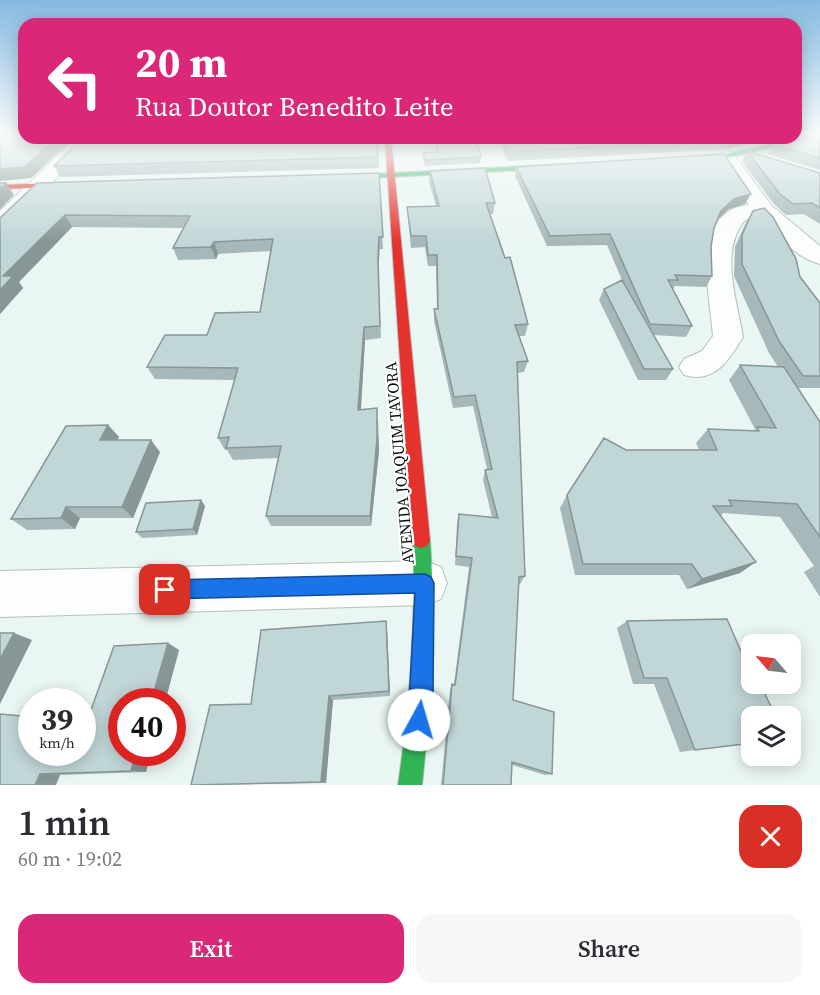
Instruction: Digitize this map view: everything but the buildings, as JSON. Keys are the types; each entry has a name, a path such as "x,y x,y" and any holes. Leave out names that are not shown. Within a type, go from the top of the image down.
{"street":[{"path":"0,223 53,170"},
{"name":"AVENIDA JOAQUIM TAVORA","path":"391,170 425,583 422,698 410,785"},
{"path":"321,178 496,170"},
{"path":"742,170 764,211 787,233 820,257"},
{"path":"0,187 96,184"},
{"path":"695,367 713,359 728,336 718,251 725,229 737,215 746,211 764,211"},
{"path":"0,594 425,583"}],"traffic: fast":[{"path":"335,178 493,170"},
{"path":"410,785 422,663 424,602 421,540"}],"traffic: jam":[{"path":"391,170 421,540"},
{"path":"0,187 79,184"}],"route":[{"path":"165,590 425,583 422,698 419,720"}]}
